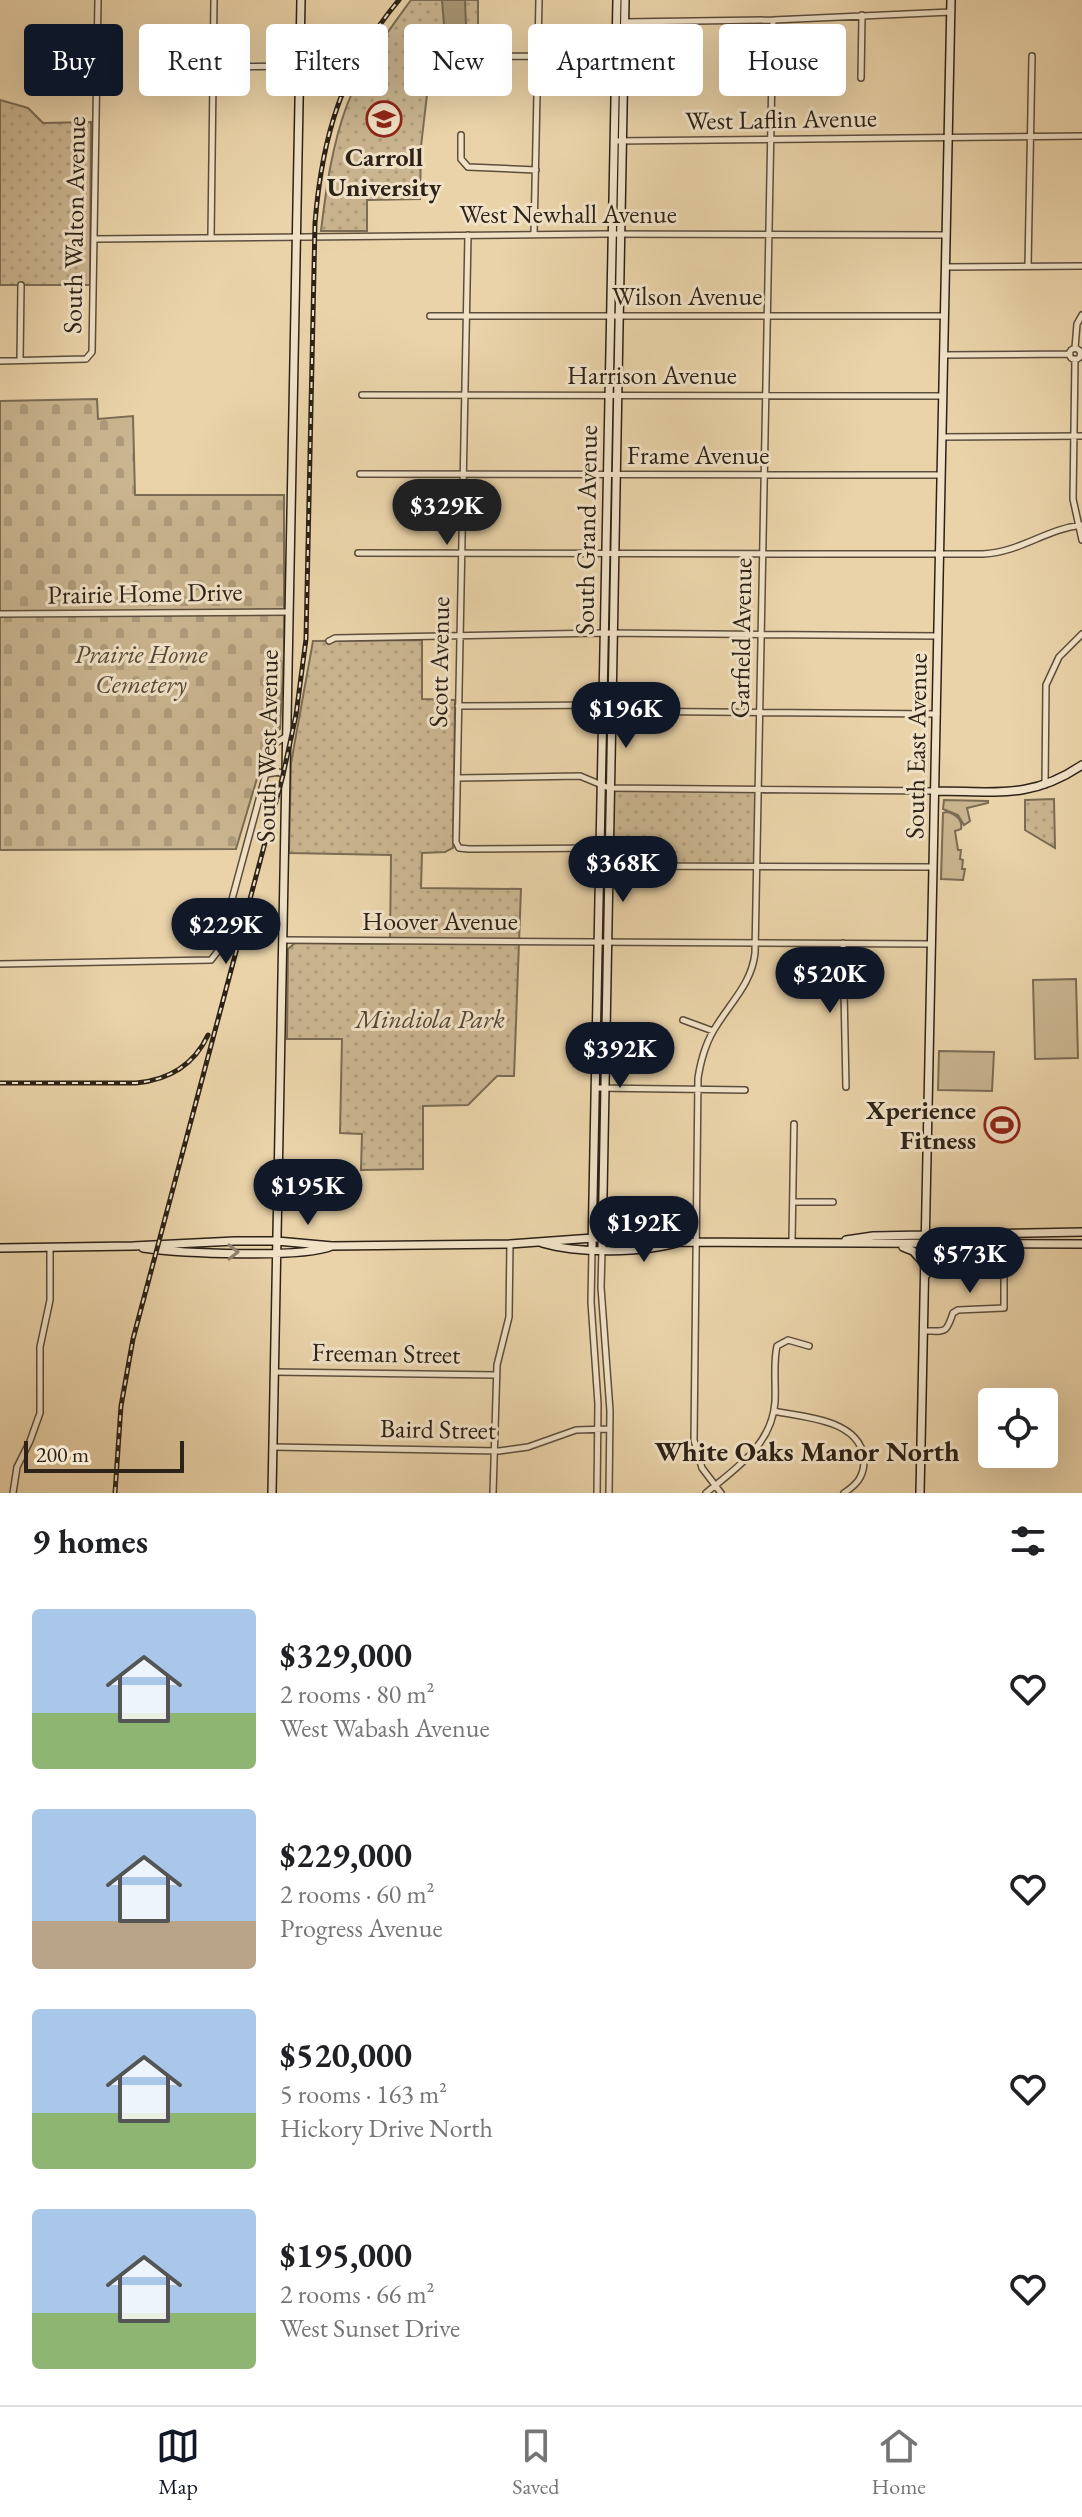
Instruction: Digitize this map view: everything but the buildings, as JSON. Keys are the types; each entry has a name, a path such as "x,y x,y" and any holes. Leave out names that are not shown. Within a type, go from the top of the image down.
{"main road":[{"name":"South West Avenue","path":"301,0 301,24"},
{"name":"South Grand Avenue","path":"592,1249 597,1238 599,1162 605,786 603,705 610,554 620,22 617,0"},
{"name":"South Grand Avenue","path":"620,22 625,0"},
{"name":"South East Avenue","path":"920,1493 951,0"},
{"name":"South West Avenue","path":"272,1493 299,96"},
{"name":"South Grand Avenue","path":"605,786 611,712 608,634"},
{"path":"935,791 1021,791 1045,786 1082,765"},
{"path":"927,1222 956,1234"},
{"path":"885,1244 956,1234 1082,1232"},
{"path":"844,1241 858,1237 949,1244 1082,1244"},
{"path":"0,1248 277,1241 332,1246 510,1244 564,1238 664,1238 680,1242 844,1241 885,1244 911,1250 925,1265"},
{"name":"South Grand Avenue","path":"597,1238 602,1249"},
{"path":"540,1243 564,1249 602,1249 664,1247 680,1242"},
{"path":"925,1277 940,1251 949,1244"},
{"path":"133,1246 193,1251 277,1252 332,1246"}],"street":[{"name":"South Walton Avenue","path":"20,360 86,359 91,355 98,0"},
{"path":"214,0 214,24"},
{"path":"539,0 539,24"},
{"path":"620,22 773,20 951,12"},
{"path":"861,78 862,15"},
{"name":"Garfield Avenue","path":"721,1493 702,1468 694,1440 698,1089 702,1055 713,1031 751,974 755,943 773,20"},
{"path":"1028,266 1032,56"},
{"path":"211,237 213,96"},
{"path":"534,234 537,96"},
{"path":"461,135 461,159 468,167 536,170"},
{"name":"West Laflin Avenue","path":"617,141 1082,136"},
{"name":"West Newhall Avenue","path":"94,239 534,234 946,235"},
{"name":"Scott Avenue","path":"468,235 456,842 459,848 604,848"},
{"path":"945,267 1082,266"},
{"path":"0,361 20,360 21,285"},
{"path":"1082,315 1077,324 1075,348 1079,355 1073,499 1082,540"},
{"name":"Wilson Avenue","path":"430,316 944,316"},
{"path":"1070,354 1075,348"},
{"path":"943,355 1079,355"},
{"name":"Harrison Avenue","path":"362,395 943,396"},
{"path":"942,437 1082,436"},
{"name":"Frame Avenue","path":"360,474 941,475"},
{"path":"358,553 939,554 1009,551 1057,530 1080,525"},
{"name":"Prairie Home Drive","path":"0,614 289,612"},
{"path":"329,641 335,638 608,634 938,636"},
{"path":"1045,786 1046,685 1059,657 1082,634"},
{"path":"458,706 603,705 611,712 937,714"},
{"path":"0,964 211,960 218,951 274,744 287,736"},
{"path":"266,774 279,772 286,777"},
{"path":"457,778 580,776 605,786 935,791"},
{"path":"604,866 933,867"},
{"name":"Hoover Avenue","path":"283,940 932,944"},
{"path":"843,943 846,1087"},
{"path":"683,1020 713,1031"},
{"path":"600,1088 745,1090"},
{"path":"792,1241 794,1124"},
{"path":"793,1202 833,1202"},
{"path":"924,1331 947,1329 953,1313 958,1310 1004,1308 1006,1233"},
{"path":"493,1493 496,1375 498,1352 509,1317 510,1244"},
{"path":"13,1493 17,1467 40,1413 40,1347 50,1300 50,1248"},
{"name":"South Grand Avenue","path":"592,1249 597,1493"},
{"name":"South Grand Avenue","path":"602,1249 601,1287 610,1429 609,1493"},
{"path":"706,1493 761,1444 774,1411 777,1346 788,1340 809,1346"},
{"name":"Freeman Street","path":"275,1372 496,1375"},
{"path":"774,1411 835,1425 854,1437 863,1454 863,1469 858,1482 844,1493"},
{"name":"Baird Street","path":"273,1447 495,1451 528,1447 576,1430 610,1429"}],"green space":[{"name":"Carroll University","path":"411,0 478,0 478,24 404,24 404,96 427,96 421,146 420,199 367,200 367,231 321,231 334,151 351,96 388,96 388,32"},
{"path":"0,100 28,108 43,123 91,122 90,285 0,285"},
{"name":"Prairie Home Cemetery","path":"97,399 98,419 133,416 135,495 284,495 284,653 280,729 269,738 236,849 0,850 0,401"},
{"name":"Mindiola Park","path":"422,640 422,699 455,700 453,848 445,852 422,853 421,888 521,889 514,1076 497,1076 468,1105 423,1106 423,1169 361,1170 362,1134 340,1133 342,1039 287,1039 288,949 295,943 390,944 391,855 289,853 291,763 313,641"},
{"path":"610,788 758,789 756,866 608,865"},
{"path":"1054,799 1055,848 1025,830 1025,800"},
{"path":"944,800 988,803 967,808 970,821 964,825 958,815 943,809"},
{"path":"943,813 955,815 961,823 961,829 955,831 958,850 961,850 960,859 963,860 962,869 965,869 963,880 941,879"},
{"path":"1076,979 1078,1058 1035,1059 1033,980"},
{"path":"939,1051 994,1052 992,1091 938,1090"}],"shaded area":[{"path":"442,0 465,0 466,24 444,24"}],"railway":[{"path":"115,1493 121,1406 133,1339 283,775 296,715 306,639 315,223 323,161 338,104 349,78 379,26 399,0"},
{"path":"0,1083 148,1081 188,1063 208,1035"}],"place":[{"name":"Carroll University","path":"384,119"},
{"name":"Xperience Fitness","path":"1002,1125"}],"district":[{"name":"White Oaks Manor North","path":"807,1451"}]}
